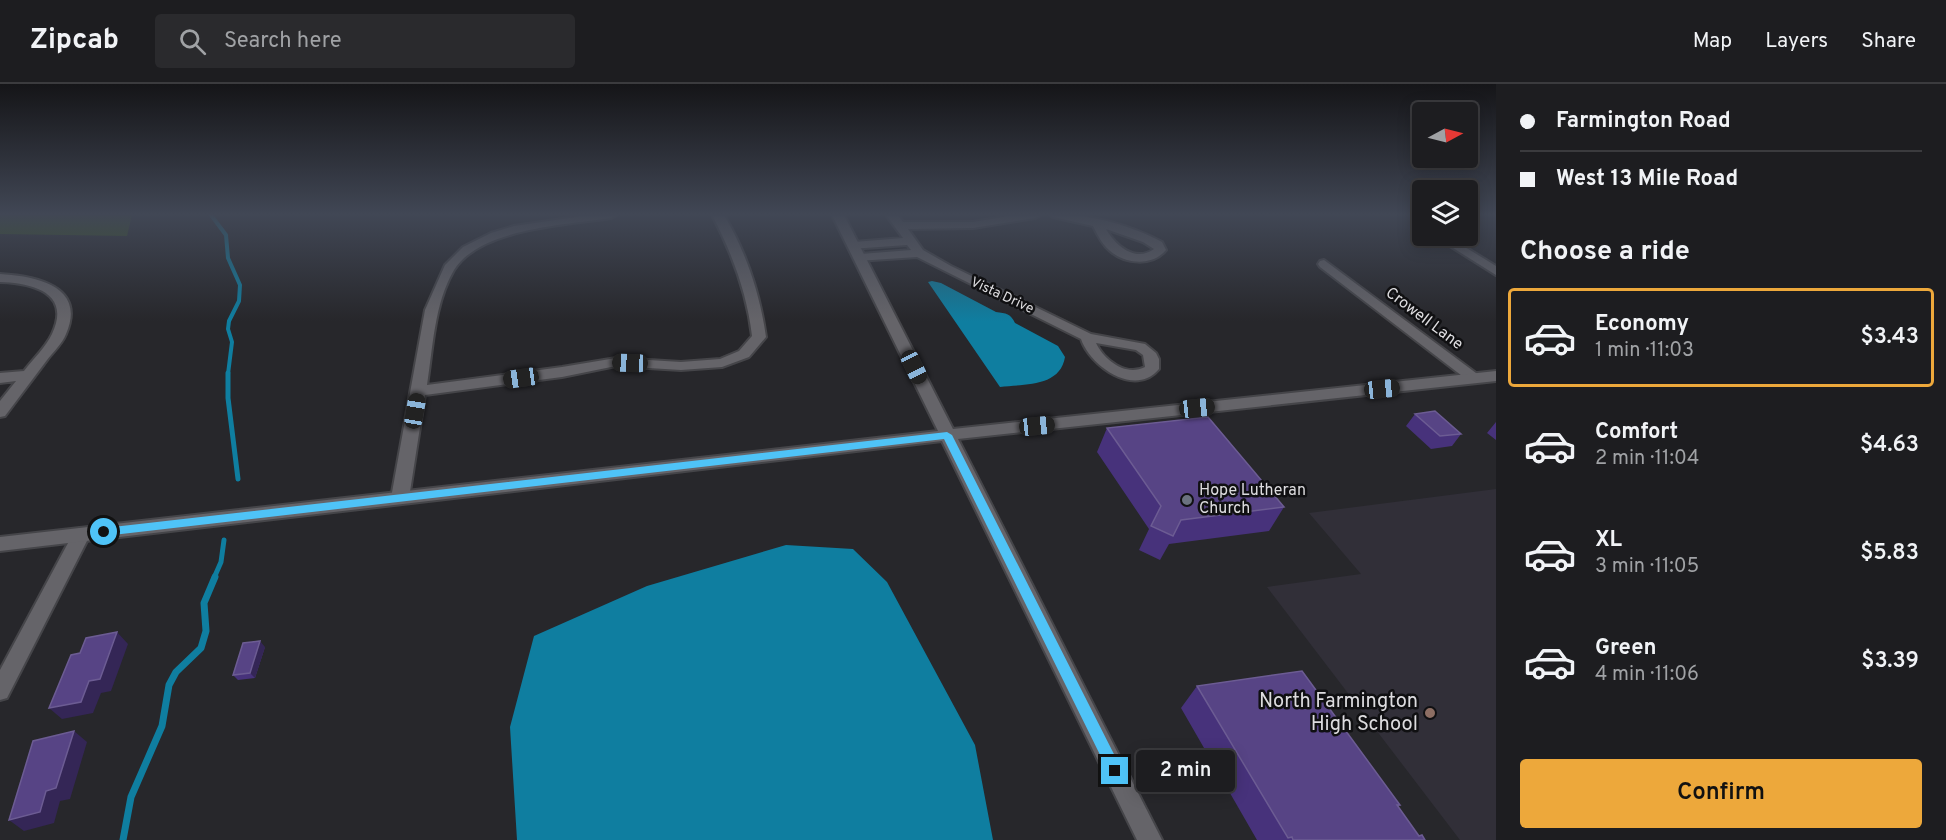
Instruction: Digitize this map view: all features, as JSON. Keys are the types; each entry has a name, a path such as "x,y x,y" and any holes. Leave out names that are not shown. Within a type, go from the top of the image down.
{"street":[{"path":"400,498 432,310 449,267 468,250"},
{"path":"419,391 541,375 616,362 681,366 722,363 744,354 759,337 758,319 735,250"},
{"path":"877,250 857,252 1150,840"},
{"name":"Vista Drive","path":"920,250 946,269 1087,337"},
{"path":"1463,250 1496,271"},
{"name":"Crowell Lane","path":"1324,264 1475,379"},
{"path":"0,278 26,281 52,290 62,299 64,322 59,335 0,412"},
{"path":"0,378 28,375"},
{"path":"0,544 947,435 1496,376"},
{"path":"0,691 81,535"}],"shaded area":[{"name":"North Farmington High School","path":"1496,489 1496,840 1460,840 1267,587 1361,574 1309,513"}],"water":[{"path":"928,282 941,283 996,312 1008,314 1015,323 1058,346 1065,357 1062,367 1049,379 1040,382 1000,387"},
{"path":"786,545 853,549 887,582 975,745 993,840 517,840 510,727 534,636 647,586"}],"building":[{"path":"1435,411 1461,434 1440,436 1415,414"},
{"path":"1208,417 1284,507 1181,520 1173,536 1151,526 1161,506 1107,428"},
{"path":"117,632 100,679 89,681 81,702 49,708 71,655 80,653 86,638"},
{"path":"260,641 250,673 233,675 243,643"},
{"path":"1302,671 1400,805 1397,805 1419,836 1422,835 1425,840 1293,840 1292,837 1288,838 1197,686"},
{"path":"74,731 56,788 46,791 40,812 9,820 33,741"}],"waterway":[{"path":"227,250 228,258 240,285 239,301 229,321 228,329 232,342 228,374"},
{"path":"228,374 228,398 238,479"},
{"path":"214,578 221,562 224,540"},
{"path":"123,840 131,797 162,726 169,685 176,672 201,648 206,631 204,603 215,577"}],"place":[{"name":"Hope Lutheran Church","path":"1187,500"},
{"name":"North Farmington High School","path":"1430,713"}],"route":[{"path":"104,532 947,435 1115,771"}]}
